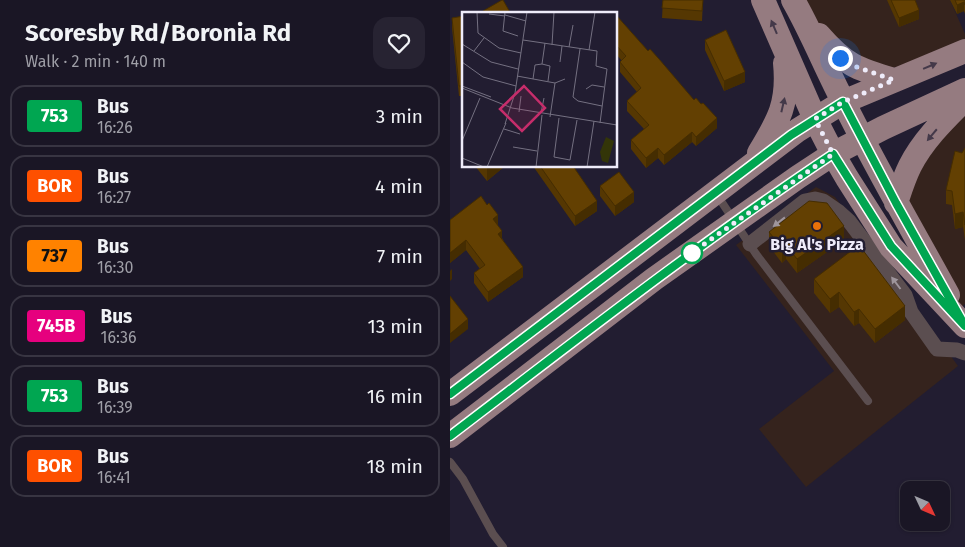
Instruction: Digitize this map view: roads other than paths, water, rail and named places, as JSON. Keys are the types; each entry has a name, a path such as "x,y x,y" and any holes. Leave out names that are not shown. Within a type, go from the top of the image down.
{"main road":[{"path":"763,0 815,119 833,154 891,246 965,326"},
{"path":"798,8 828,47 845,62 894,80"},
{"path":"798,8 862,139 965,326"},
{"path":"752,163 777,124 783,108 787,82 784,49"},
{"path":"450,394 714,191 798,130 843,102 965,51"},
{"path":"450,436 654,279 833,154 965,90"},
{"path":"896,203 906,175 917,154 942,122 965,99"}],"street":[{"path":"750,244 806,201 815,199 823,201 839,212 858,232 906,295 911,312 937,349 957,350 965,353"}],"lane":[{"path":"714,191 750,244 868,401"},
{"path":"450,462 463,479 502,547"}],"place":[{"name":"Big Al's Pizza","path":"817,226"}]}
